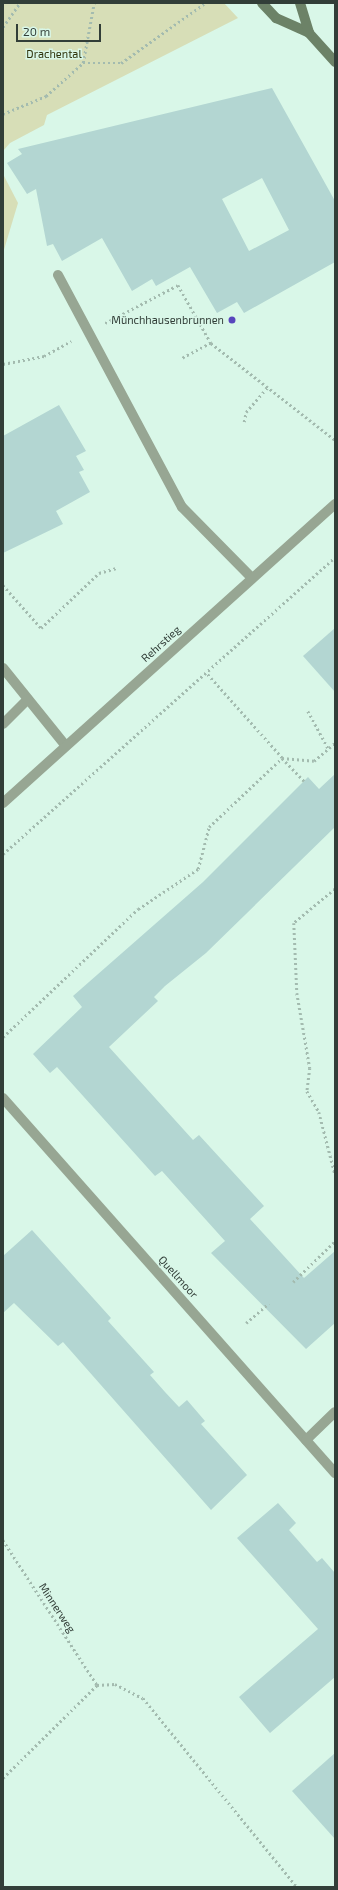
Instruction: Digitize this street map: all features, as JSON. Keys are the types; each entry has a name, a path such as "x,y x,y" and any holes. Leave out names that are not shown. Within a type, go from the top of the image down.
{"street":[{"path":"262,3 276,18 309,33 335,62"},
{"path":"300,3 309,33"},
{"path":"58,275 182,507 252,578"},
{"name":"Rehrstieg","path":"3,803 335,504"},
{"path":"3,668 66,746"},
{"path":"3,724 28,699"},
{"name":"Quellmoor","path":"3,1098 335,1473"},
{"path":"306,1440 335,1412"}],"path":[{"path":"3,27 20,3"},
{"path":"3,114 46,96 83,63 94,3"},
{"path":"83,63 121,63 205,3"},
{"path":"3,364 44,356 178,285 211,343 335,440"},
{"path":"181,359 211,343"},
{"path":"244,422 246,412 268,387"},
{"path":"3,854 207,674 335,557"},
{"path":"3,585 41,628 99,573 118,568"},
{"path":"207,674 304,781"},
{"path":"308,711 328,748"},
{"path":"3,1037 138,909 198,869 209,827 282,758 314,761 335,743"},
{"path":"335,889 294,923 297,993 310,1068 307,1092 319,1112 335,1174"},
{"path":"293,1282 335,1241"},
{"path":"246,1323 269,1303"},
{"name":"Minnerweg","path":"3,1540 97,1685"},
{"path":"3,1778 97,1685 116,1684 143,1698 297,1887"}],"green space":[{"name":"Drachental","path":"3,3 224,3 238,18 47,115 44,125 10,143 3,151"},
{"path":"3,174 18,203 3,253"}],"building":[{"path":"272,88 335,201 335,262 244,313 237,302 217,313 190,267 156,286 152,279 132,291 102,238 62,261 53,244 47,246 36,189 27,194 7,163 22,154 18,149","holes":["262,178 289,230 249,251 222,199"]},
{"path":"59,405 86,451 76,456 84,470 79,472 90,492 56,511 63,524 3,553 3,436"},
{"path":"335,628 335,692 303,656"},
{"path":"335,774 335,827 206,953 165,986 154,997 158,1001 109,1047 193,1140 199,1135 264,1206 250,1219 304,1278 335,1251 335,1323 306,1349 211,1253 225,1241 162,1171 155,1176 57,1067 50,1073 33,1054 82,1007 73,996 203,882 308,777 319,789"},
{"path":"32,1230 111,1318 108,1321 154,1372 150,1375 179,1407 187,1400 205,1421 201,1424 247,1475 211,1510 63,1342 58,1346 14,1303 3,1313 3,1256"},
{"path":"278,1503 296,1523 289,1530 317,1562 322,1558 335,1573 335,1677 270,1733 239,1697 318,1629 237,1538"},
{"path":"335,1753 335,1839 292,1791"}],"place":[{"name":"Münchhausenbrunnen","path":"232,320"}]}
